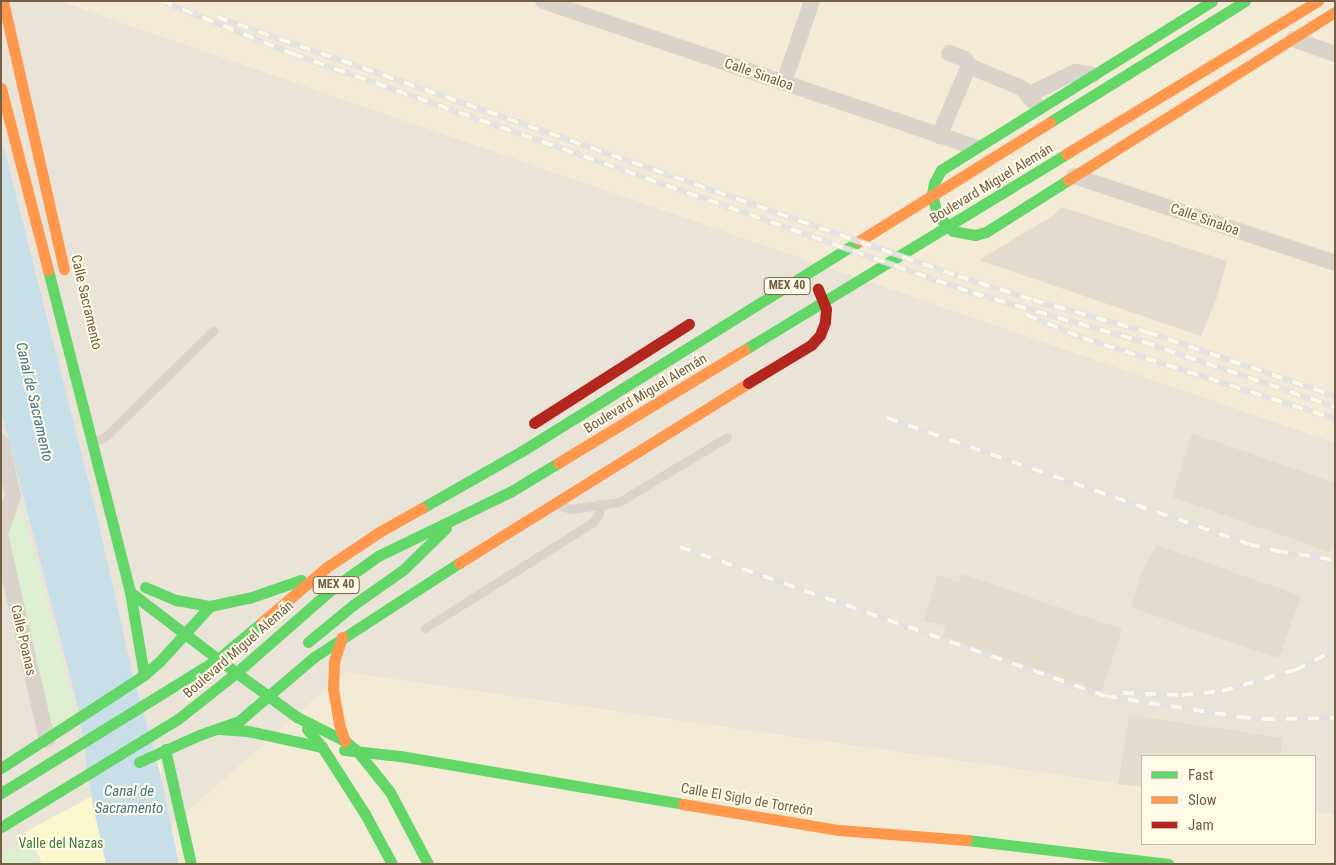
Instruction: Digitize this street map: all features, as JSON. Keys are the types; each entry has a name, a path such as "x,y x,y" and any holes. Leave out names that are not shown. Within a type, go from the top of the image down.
{"main road":[{"name":"Calle Sacramento","path":"3,1 68,283"},
{"name":"Boulevard Miguel Alemán","path":"1,793 218,659 327,567 433,500 550,433 1245,1"},
{"name":"Boulevard Miguel Alemán","path":"1,827 178,719 236,673 308,609 358,570 400,544 510,492 1318,1"},
{"path":"1093,75 1208,4"},
{"path":"1034,102 975,147 941,170 934,183 932,194 937,215 944,224 958,232 975,235 986,232 1335,12"},
{"path":"1,88 90,442 130,592 144,675"},
{"path":"137,763 165,749 243,718 314,657 342,637 552,504 810,345 820,335 825,322 826,309 823,296 815,284 804,276 785,273"},
{"path":"523,430 696,320"},
{"path":"497,478 550,433"},
{"path":"570,471 584,447"},
{"path":"433,500 483,460"},
{"path":"552,504 561,488"},
{"path":"300,648 353,605 389,581 417,559 484,490"},
{"path":"149,607 144,583 176,600 210,606 268,593 327,567"},
{"path":"130,592 236,673 260,684 268,696 297,717 345,741 358,752 390,792 428,864"},
{"path":"1,768 118,694 144,675 185,635 210,606"},
{"path":"342,637 334,662 333,689 339,724 345,741"},
{"path":"297,717 322,747 365,814 392,864"},
{"name":"Calle El Siglo de Torreón","path":"218,729 248,731 322,747 419,759 839,830 971,840 1123,862 1169,864"},
{"path":"165,749 191,864"},
{"path":"44,800 76,795"},
{"path":"1,835 17,817"},
{"path":"410,860 422,852"}],"street":[{"name":"Calle Sinaloa","path":"543,1 975,147"},
{"path":"784,82 812,1"},
{"path":"1188,1 1208,4"},
{"path":"1293,39 1335,54"},
{"path":"949,53 965,59 969,66 1022,88 1034,102 1075,72 1093,75"},
{"path":"939,136 969,66"},
{"name":"Calle Sinaloa","path":"1074,176 1335,263"},
{"path":"1,442 13,495 1,531"},
{"name":"Calle Poanas","path":"1,539 47,740"}],"lane":[{"path":"90,442 104,438 213,331"},
{"path":"523,512 552,504 571,509 619,502 727,437"},
{"path":"425,628 593,522 599,514 600,504"},
{"path":"425,573 459,551"},
{"path":"353,605 387,593"}],"shaded area":[{"path":"1,1 1335,1 1335,864 1,864"},
{"path":"1,1 59,1 1335,443 1335,814 1316,812 1316,755 1141,755 1141,787 345,672 128,864 1,864"}],"green space":[{"path":"21,506 76,714 53,727 5,537"},
{"name":"Valle del Nazas","path":"76,812 89,864 1,864 1,855"}],"sand":[{"path":"161,759 161,864 43,864 25,832"}],"water":[{"name":"Canal de Sacramento","path":"1,137 94,503 132,671 160,773 179,864 106,864 93,806 79,711 1,410"}],"building":[{"path":"1062,207 1227,261 1216,300 1201,336 979,260 1052,216"},
{"path":"1192,433 1335,483 1335,537 1329,552 1172,497"},
{"path":"1157,545 1301,596 1279,658 1131,608 1141,574"},
{"path":"962,574 1122,629 1101,692 942,638 946,626 924,621 937,575 959,582"},
{"path":"1129,715 1283,738 1280,755 1141,755 1141,787 1118,784"}],"railway":[{"path":"162,1 293,54 973,293 1144,342 1335,407"},
{"path":"217,17 958,276 1033,300 1147,332 1335,396"},
{"path":"1027,315 1083,338 1335,419"},
{"path":"887,418 1249,544 1277,551 1335,560"},
{"path":"680,547 1106,696 1240,717 1264,719 1335,718"},
{"path":"1123,693 1182,695 1222,691 1295,670 1335,650"}],"traffic: fast":[{"path":"1068,180 986,232 975,235 953,231 937,215 932,194 934,183 941,170 1212,1"},
{"path":"1050,122 1245,1"},
{"path":"744,350 1066,154"},
{"path":"422,508 522,451 859,241"},
{"path":"48,270 130,592 218,659"},
{"path":"1,827 178,719 236,673 332,589 378,556 510,492 558,463"},
{"path":"308,642 353,605 403,570 446,528"},
{"path":"139,762 199,735 239,721 314,657 459,563"},
{"path":"145,587 176,600 210,606 249,598 301,580"},
{"path":"130,592 144,675"},
{"path":"1,768 144,675 160,661 210,606"},
{"path":"1,793 218,659 261,623"},
{"path":"219,660 297,717 345,741 358,752 390,792 428,864"},
{"path":"220,729 248,731 322,747"},
{"path":"307,729 322,747 365,814 392,864"},
{"path":"165,749 191,864"},
{"path":"344,750 400,756 683,804"},
{"path":"967,840 1169,864"}],"traffic: slow":[{"path":"3,1 64,269"},
{"path":"1066,154 1318,1"},
{"path":"1068,180 1335,12"},
{"path":"1,88 48,270"},
{"path":"859,241 1050,122"},
{"path":"558,463 744,350"},
{"path":"459,563 748,383"},
{"path":"261,623 327,567 381,531 422,508"},
{"path":"342,637 334,662 333,689 339,724 345,741"},
{"path":"683,804 839,830 967,840"}],"traffic: jam":[{"path":"748,383 811,345 820,335 825,322 826,309 818,289"},
{"path":"534,423 689,324"}]}
